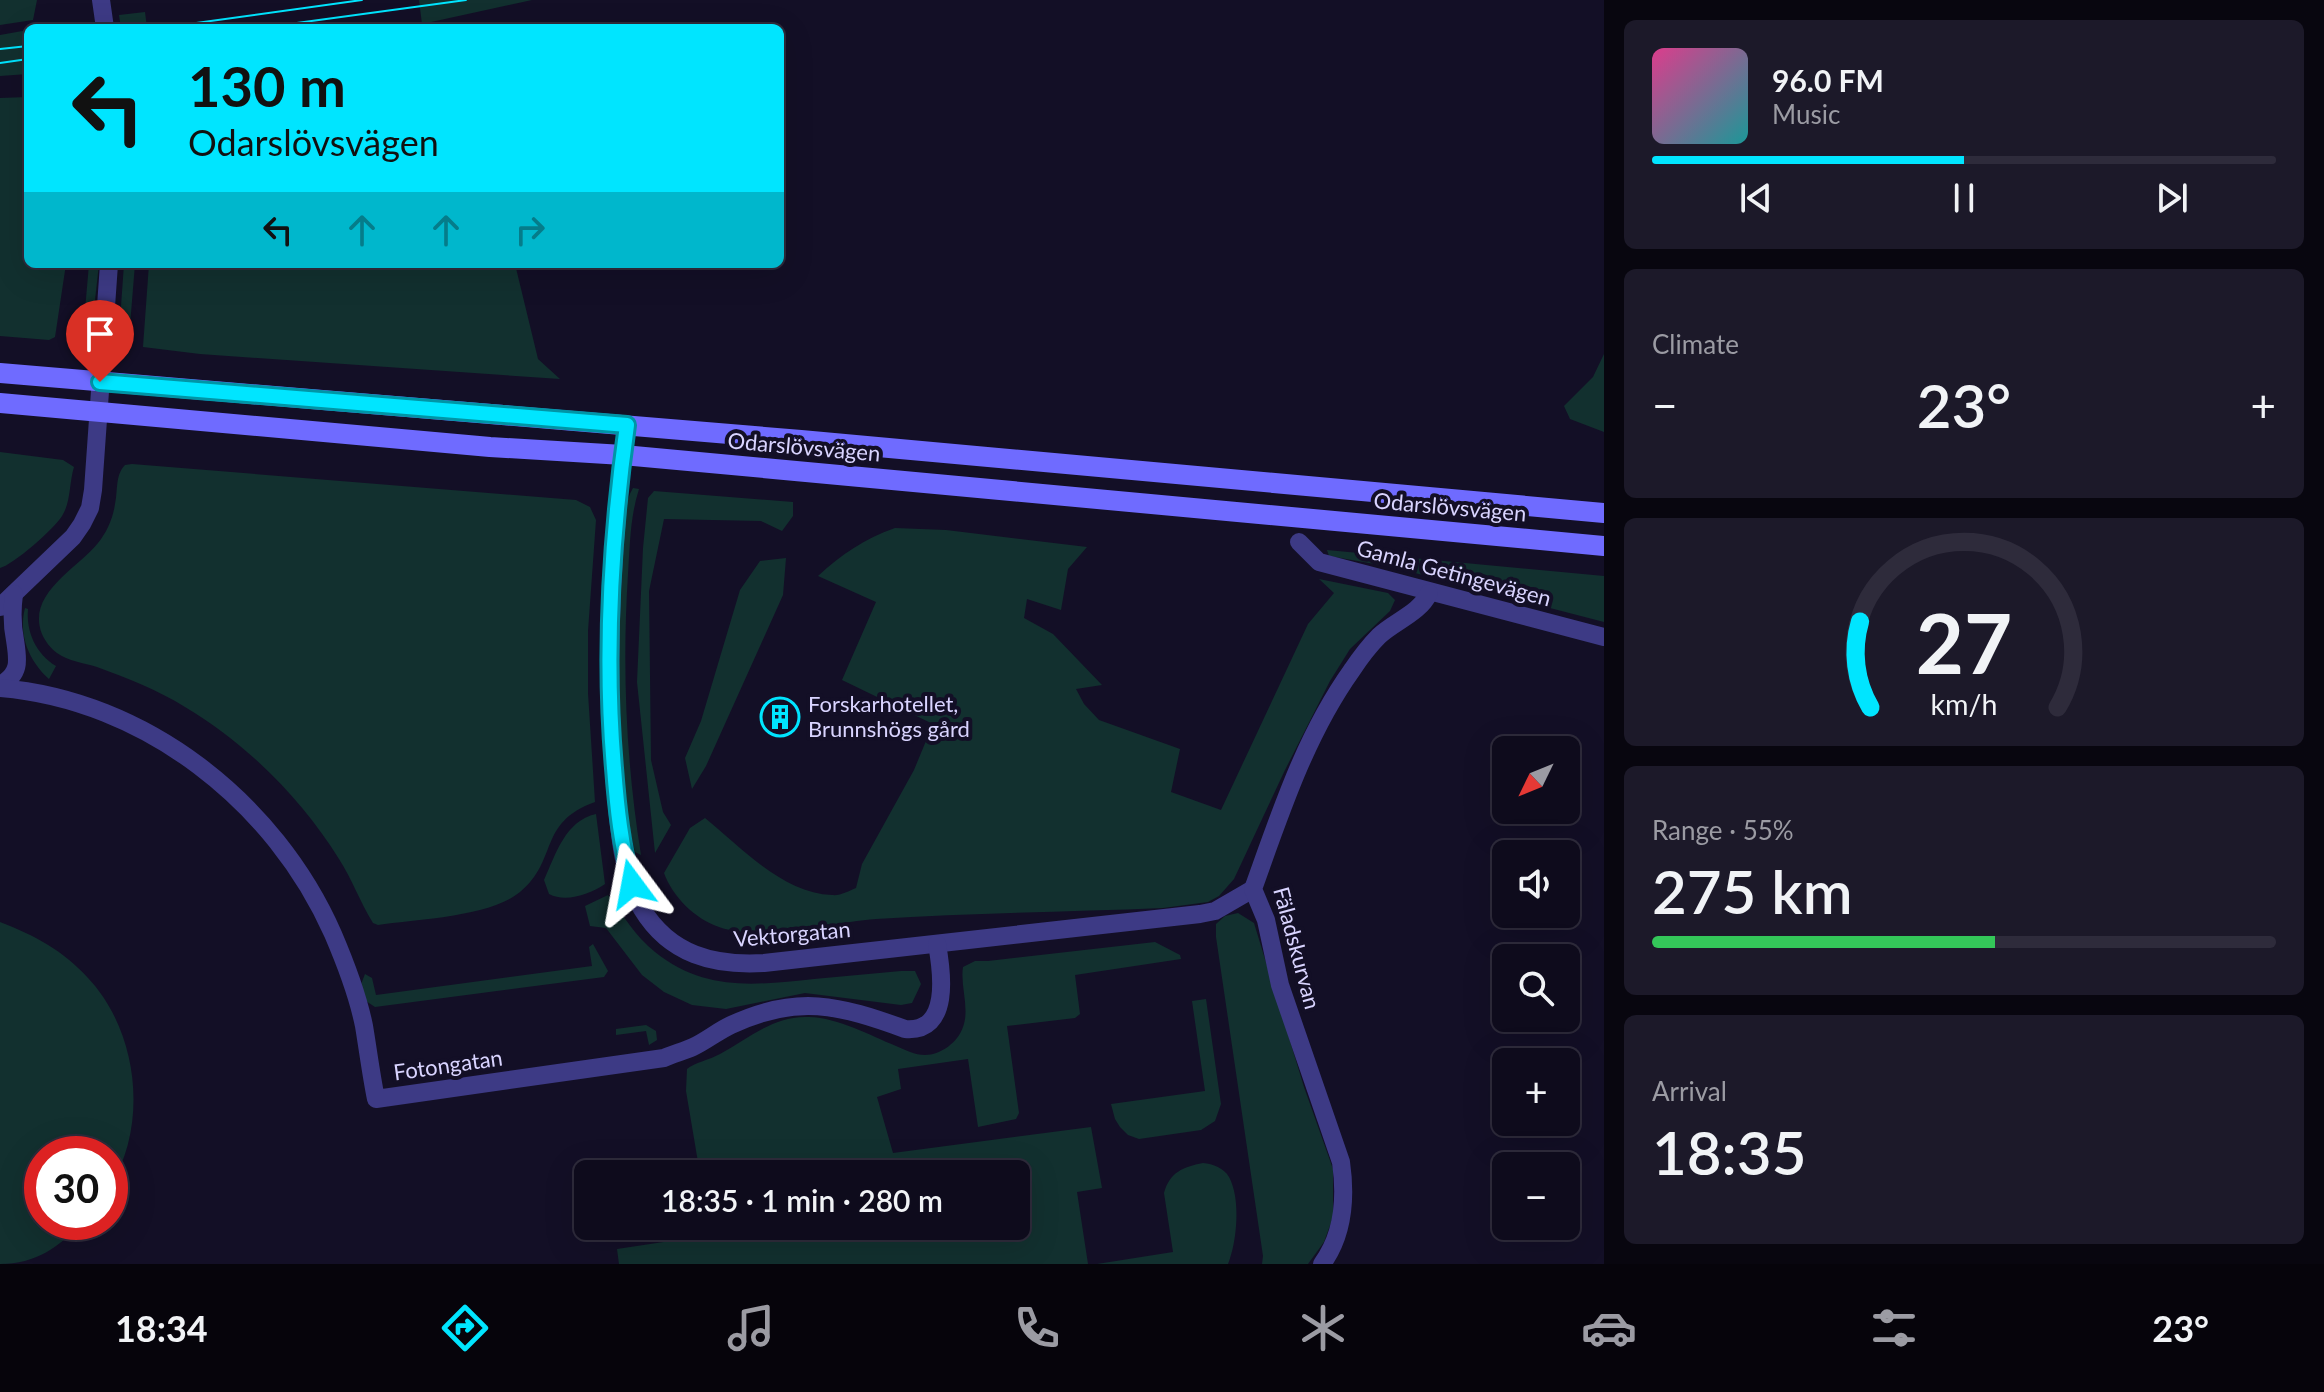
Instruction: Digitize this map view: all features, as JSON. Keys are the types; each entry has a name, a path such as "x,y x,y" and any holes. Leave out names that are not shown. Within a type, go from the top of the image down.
{"main road":[{"name":"Odarslövsvägen","path":"0,373 627,425 1604,513"},
{"name":"Odarslövsvägen","path":"0,403 490,447 623,455 1604,546"}],"street":[{"path":"101,0 104,24"},
{"path":"17,649 7,600 73,537 86,516 93,490 109,268"},
{"name":"Vektorgatan","path":"627,425 609,608 611,731 618,821 636,898 643,911 674,944 722,963 764,963 1200,914 1215,911 1253,889"},
{"name":"Gamla Getingevägen","path":"1299,542 1314,569 1429,593 1604,637"},
{"name":"Fäladskurvan","path":"1322,1264 1336,1236 1343,1211 1341,1162 1280,985 1266,920 1253,889 1289,788 1328,707 1378,636 1424,604 1429,593"},
{"name":"Fotongatan","path":"0,631 17,649 36,680 54,695"},
{"name":"Fotongatan","path":"0,686 13,675 18,665 17,649"},
{"name":"Fotongatan","path":"0,686 54,695 129,724 183,754 240,800 261,822 308,887 334,936 363,1024 376,1099 641,1063 693,1047 729,1026 762,1012 795,1005 826,1006 905,1029 918,1028 932,1018 941,1002 937,944"}],"green space":[{"path":"0,0 37,0 33,20 0,25"},
{"path":"419,0 532,0 422,24"},
{"path":"145,12 146,24 120,24 119,15"},
{"path":"24,31 24,74 0,76 0,35"},
{"path":"24,97 24,268 65,268 55,337 49,340 0,336 0,98"},
{"path":"89,268 99,268 90,345 82,345"},
{"path":"124,268 135,268 128,350 118,348"},
{"path":"149,268 516,268 538,359 560,379 200,354 143,347"},
{"path":"1604,354 1604,432 1570,419 1564,406 1593,377"},
{"path":"0,452 63,460 74,467 62,516 33,545 0,568"},
{"path":"125,465 576,500 590,507 596,520 588,631 588,693 595,802 564,820 540,867 520,892 491,907 472,912 378,925 373,923 324,836 290,794 251,755 175,701 120,676 66,658 50,647 42,634 39,620 41,607 56,583 89,553 104,534 113,514 120,473"},
{"path":"633,488 639,489 630,542 626,680 632,785 641,855 635,852 627,816 617,703 624,520"},
{"path":"654,491 793,502 793,516 782,531 761,521 664,519 649,591 651,760 663,812 671,825 655,853 637,682 643,548 648,498"},
{"path":"895,528 946,530 1087,547 1068,569 1061,610 1027,599 1024,618 1053,634 1102,685 1076,689 1084,704 1099,720 1180,749 1171,792 1221,810 1308,624 1334,593 1319,579 1388,593 1395,600 1390,611 1350,649 1330,681 1234,879 1219,896 1208,902 1163,908 876,919 775,932 736,931 710,923 679,898 664,873 690,828 705,818 779,877 814,892 841,894 856,888 862,864 914,770 933,724 842,680 876,602 818,576 854,548"},
{"path":"1327,550 1604,576 1604,622 1392,567 1329,556"},
{"path":"786,558 783,595 706,766 692,789 685,758 701,721 740,590 760,561"},
{"path":"25,608 28,609 34,642 56,666 49,679 27,647 23,628"},
{"path":"596,814 605,884 578,896 563,898 549,894 544,880 563,840 576,824"},
{"path":"608,895 635,932 655,952 674,965 712,980 751,984 915,971 921,984 912,1003 901,1005 805,993 726,1009 692,1005 664,992 642,975 606,928 590,926 585,906"},
{"path":"1238,913 1254,923 1304,1087 1333,1169 1333,1217 1324,1242 1308,1264 1262,1264 1216,937 1216,924 1225,916"},
{"path":"0,922 59,952 79,968 105,1000 118,1024 127,1051 133,1107 128,1142 128,1136 24,1136 24,1240 64,1240 36,1257 0,1264"},
{"path":"1155,942 1180,955 1181,959 1075,975 1080,1014 1075,1018 1007,1026 1019,1113 1016,1119 978,1127 968,1059 898,1069 901,1089 877,1097 893,1153 1091,1127 1102,1188 1077,1192 1088,1264 619,1264 617,1249 677,1240 1030,1240 1030,1160 698,1160 686,1091 687,1069 773,1024 796,1017 831,1020 921,1055 943,1050 961,1033 965,1020 963,967 975,961"},
{"path":"593,944 608,971 604,977 375,1007 366,1001 360,987 365,974 372,978 376,995 592,966 589,947"},
{"path":"1206,999 1221,1104 1215,1121 1201,1130 1139,1139 1128,1135 1115,1119 1111,1104 1205,1091 1192,1001"},
{"path":"646,1025 656,1031 657,1040 649,1045 646,1031 616,1035 616,1029"},
{"path":"1203,1163 1224,1171 1233,1186 1236,1220 1228,1264 1097,1264 1173,1252 1164,1193 1178,1172"}],"tram line":[{"path":"189,24 362,0"},
{"path":"289,24 466,0"},
{"path":"0,49 24,46"},
{"path":"0,63 24,60"}],"place":[{"name":"Forskarhotellet, Brunnshögs gård","path":"780,717"}],"route":[{"path":"100,382 627,425 609,608 611,731 618,821 632,884"}]}
